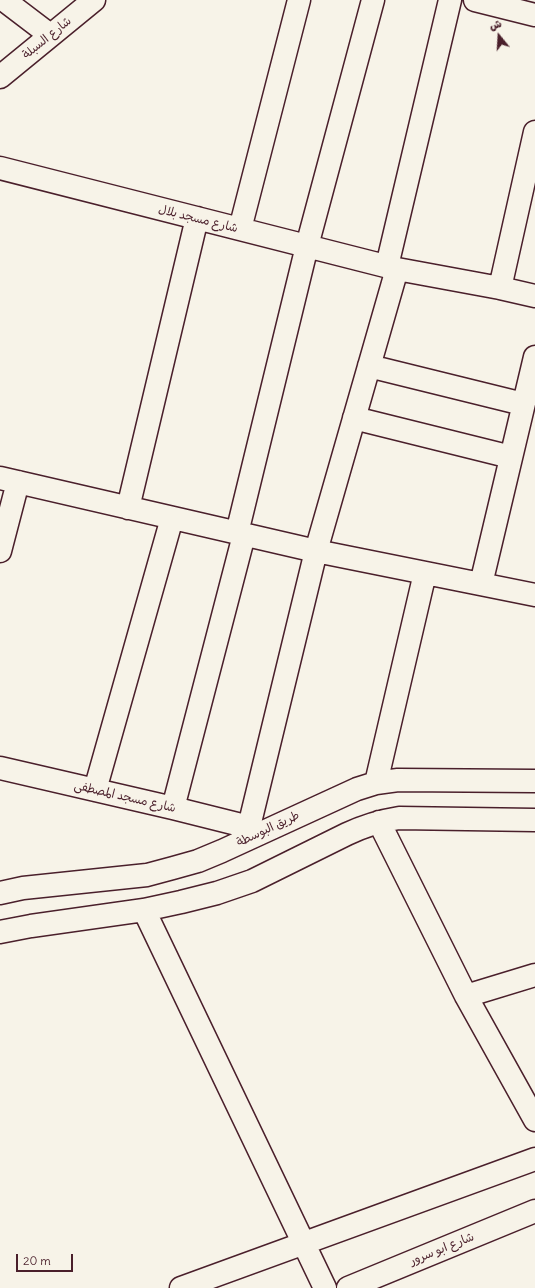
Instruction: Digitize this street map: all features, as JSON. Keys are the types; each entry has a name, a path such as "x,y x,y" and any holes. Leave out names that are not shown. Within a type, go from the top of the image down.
{"street":[{"path":"5,0 50,35"},
{"name":"شارع السبلة","path":"0,77 94,0"},
{"path":"240,229 299,0"},
{"path":"173,808 240,534 306,246 373,0"},
{"path":"247,833 316,551 369,366 392,268 450,0"},
{"path":"475,0 535,15"},
{"path":"500,288 535,132"},
{"name":"شارع مسجد بلال","path":"0,168 392,268 535,296"},
{"path":"128,508 197,218"},
{"path":"481,584 535,356"},
{"path":"369,366 523,404"},
{"path":"354,418 511,457"},
{"path":"0,550 9,480 316,551 535,595"},
{"path":"95,790 172,518"},
{"path":"376,783 425,573"},
{"name":"شارع مسجد المصطفى","path":"0,768 173,808 247,833"},
{"name":"طريق البوسطة","path":"0,893 24,888 147,875 198,860 222,851 247,833 357,789 376,783 398,780 535,781"},
{"path":"0,932 31,926 144,910 217,893 252,881 347,834 379,822 406,818 535,820"},
{"path":"379,822 466,996 535,1120"},
{"path":"144,910 303,1243 326,1288"},
{"path":"466,996 535,975"},
{"path":"182,1288 535,1158"},
{"name":"شارع ابو سرور","path":"348,1288 535,1211"}]}
